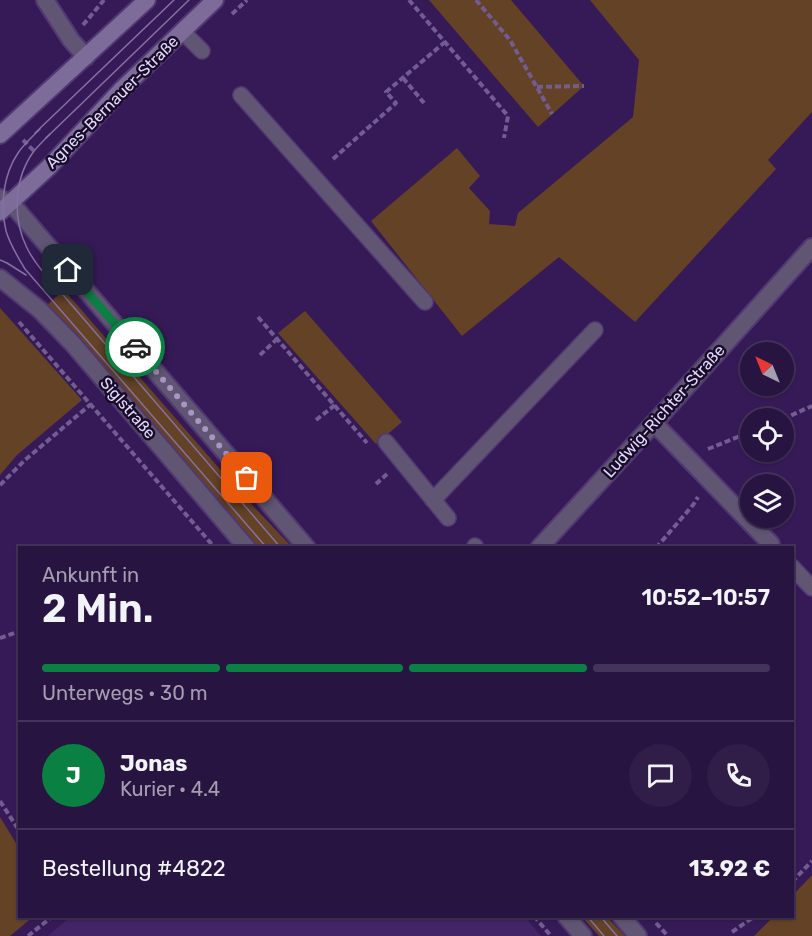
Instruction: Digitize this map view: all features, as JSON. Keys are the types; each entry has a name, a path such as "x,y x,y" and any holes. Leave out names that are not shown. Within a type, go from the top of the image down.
{"main road":[{"path":"5,130 147,0"},
{"name":"Agnes-Bernauer-Straße","path":"3,205 49,166 121,90 215,0"}],"street":[{"path":"45,0 71,40 86,57"},
{"path":"3,205 17,210 305,546"},
{"name":"Ludwig-Richter-Straße","path":"541,546 812,247"},
{"name":"Siglstraße","path":"0,278 40,310 73,344 245,546"},
{"path":"654,423 773,546"},
{"path":"568,918 583,936"},
{"path":"623,918 638,936"}],"lane":[{"path":"182,31 202,51"},
{"path":"241,94 425,302"},
{"path":"433,500 595,330"},
{"path":"386,442 448,518"},
{"path":"794,569 812,588"}],"path":[{"path":"410,0 508,116 504,138"},
{"path":"476,0 510,40 552,114"},
{"path":"333,159 396,104 386,92 445,42"},
{"path":"403,78 424,103"},
{"path":"537,87 584,86"},
{"path":"5,130 49,166"},
{"path":"12,314 212,546"},
{"path":"258,317 370,446"},
{"path":"260,355 277,339"},
{"path":"0,485 25,460 91,404"},
{"path":"316,420 334,405"},
{"path":"794,414 812,406"},
{"path":"688,458 740,436"},
{"path":"658,546 693,505 708,479"},
{"path":"0,638 18,632"},
{"path":"0,801 18,829"},
{"path":"794,880 812,861"},
{"path":"28,936 50,918"},
{"path":"536,918 551,936"},
{"path":"653,918 668,936"},
{"path":"732,932 752,918"}],"shaded area":[{"path":"429,0 511,0 584,86 538,127"},
{"path":"590,0 812,0 812,112 768,160 776,169 635,322 559,257 462,336 371,221 457,148 480,176 469,188 490,211 489,224 515,226 518,213 633,117 639,60"},
{"path":"64,290 238,490 291,546 256,546 151,421 47,305"},
{"path":"0,308 82,400 17,455 0,475"},
{"path":"305,311 402,422 376,444 278,333"},
{"path":"0,817 18,846 18,918 32,918 10,936 0,936"},
{"path":"812,875 812,936 754,936 772,918 794,918 794,894"},
{"path":"69,918 526,918 541,936 48,936"},
{"path":"583,918 608,918 625,936 599,936"}],"tram line":[{"path":"35,133 174,0"},
{"path":"46,138 189,0"},
{"path":"40,129 18,153 9,171 4,191 3,211 6,231 17,255 25,269 265,546"},
{"path":"50,134 27,162 19,186 17,211 27,248 49,279 279,546"},
{"path":"0,260 26,275"},
{"path":"589,918 604,936"},
{"path":"602,918 617,936"}],"way so far":[{"path":"135,347 247,478"}],"route":[{"path":"68,270 135,347"}]}
